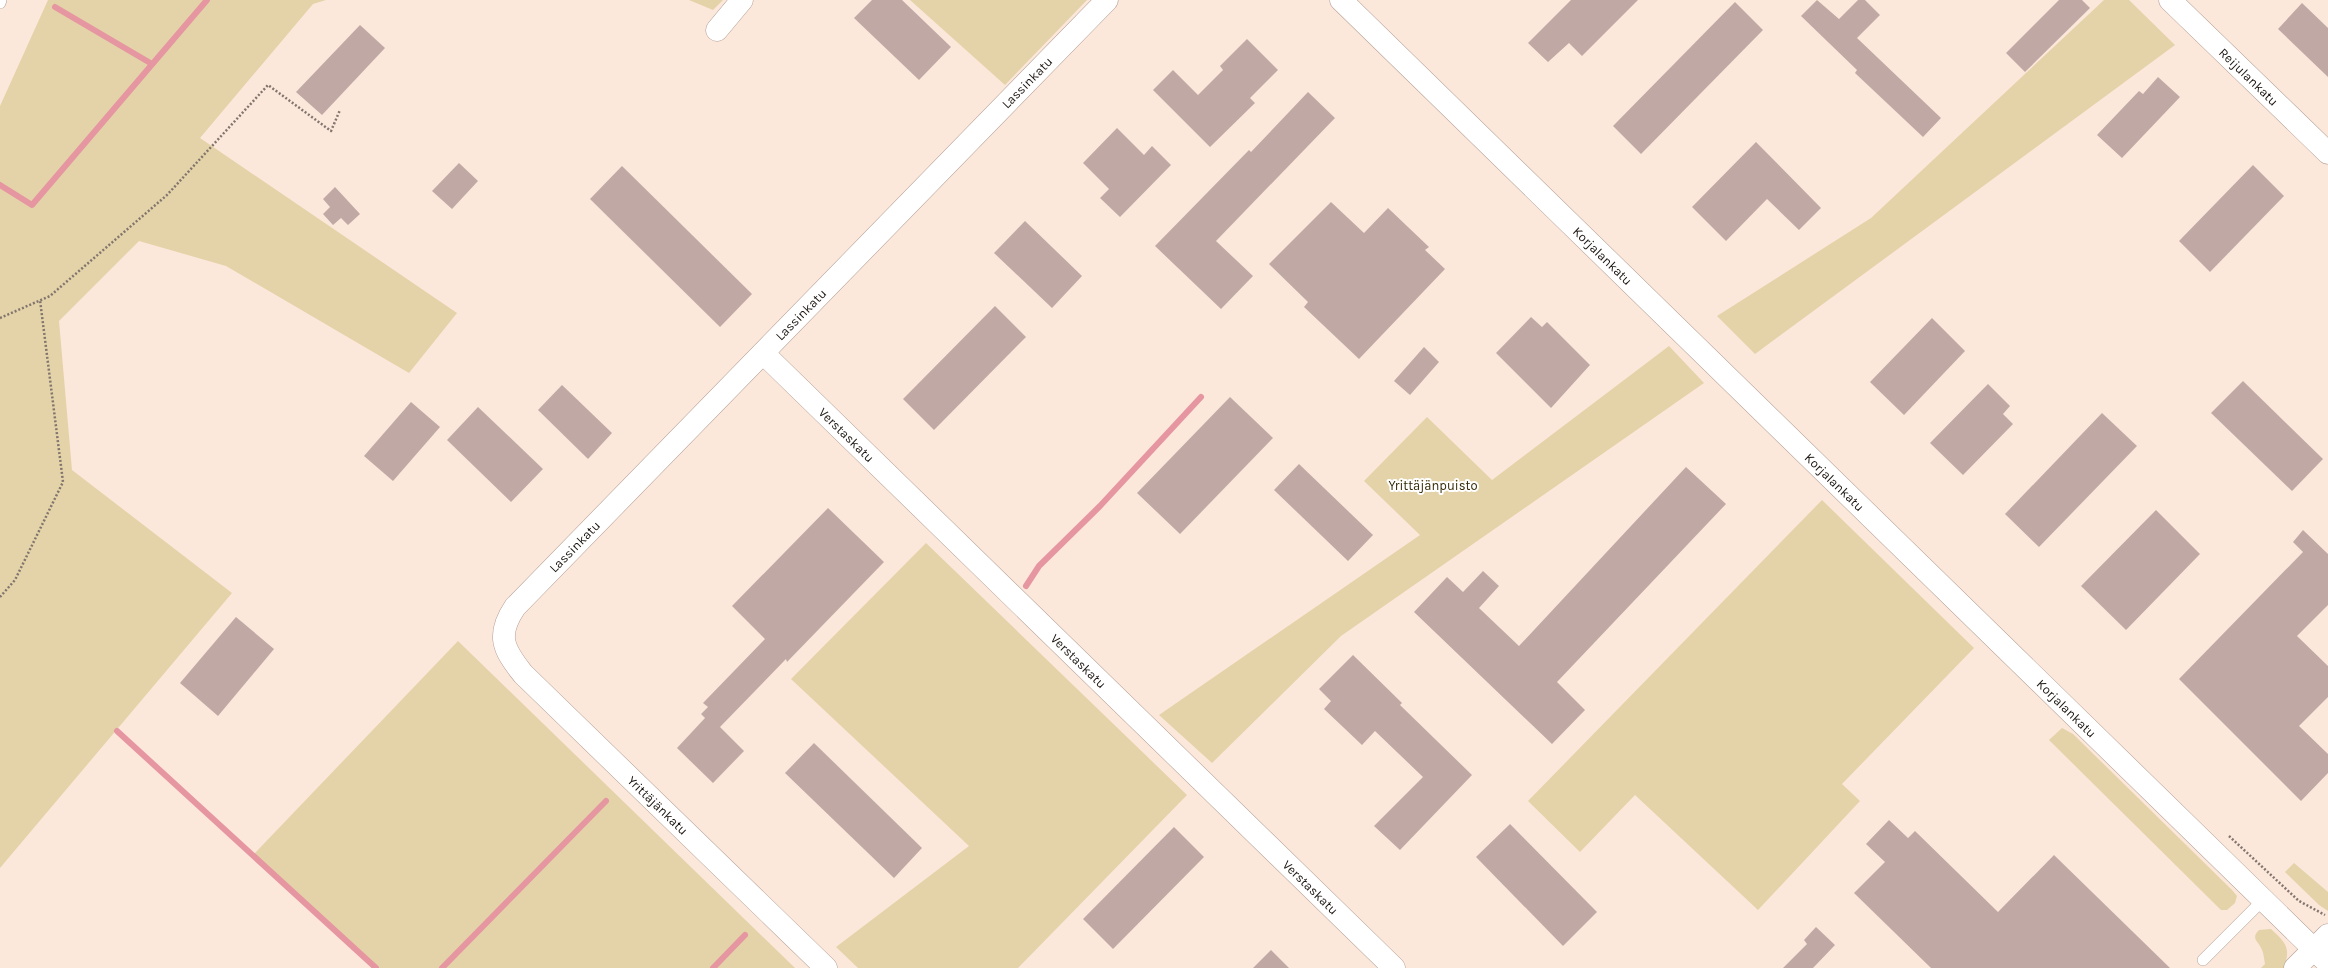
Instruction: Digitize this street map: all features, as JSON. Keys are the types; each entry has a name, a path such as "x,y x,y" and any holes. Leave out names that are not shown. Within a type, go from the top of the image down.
{"street":[{"path":"717,30 742,0"},
{"name":"Lassinkatu","path":"502,634 507,619 515,607 763,353 963,145 1107,0"},
{"name":"Korjalankatu","path":"1341,0 2263,900 2324,956"},
{"name":"Reijulankatu","path":"2180,3 2328,153"},
{"name":"Verstaskatu","path":"763,353 1394,968"},
{"name":"Yrittäjänkatu","path":"502,634 511,660 523,674 826,968"},
{"path":"2296,968 2324,956"}],"lane":[{"path":"2204,960 2263,900"}],"path":[{"path":"0,318 50,296 167,195 268,85 331,131 340,110"},
{"path":"0,597 15,580 63,482 40,300"}],"green space":[{"path":"48,0 326,0 313,4 200,138 457,313 409,373 226,266 139,241 59,321 72,470 232,593 0,868 0,106"},
{"path":"689,0 723,0 713,10"},
{"path":"910,0 1087,0 1005,85"},
{"path":"2104,0 2129,0 2175,45 1755,354 1717,316 1871,218"},
{"name":"Yrittäjänpuisto","path":"1669,346 1704,383 1341,636 1212,763 1159,715 1420,535 1364,481 1427,417 1492,480"},
{"path":"1822,500 1974,648 1842,784 1860,801 1758,910 1635,795 1580,852 1528,801"},
{"path":"926,543 1187,795 1018,968 858,968 836,947 969,846 791,679"},
{"path":"458,641 795,968 376,968 253,855"},
{"path":"2062,728 2073,734 2232,890 2237,896 2235,903 2227,910 2221,910 2049,740"},
{"path":"2294,863 2328,892 2328,911 2319,905 2285,872"},
{"path":"2271,929 2286,946 2287,955 2284,968 2261,968 2265,964 2264,955 2255,936 2259,930"}],"building":[{"path":"872,0 902,0 951,47 919,80 854,18"},
{"path":"1571,0 1638,0 1582,56 1569,43 1548,62 1528,43"},
{"path":"1817,0 1839,19 1858,0 1865,0 1880,15 1857,38 1941,118 1923,137 1855,73 1857,70 1801,16"},
{"path":"2059,0 2082,0 2090,8 2025,72 2006,53"},
{"path":"1735,2 1763,30 1641,154 1613,126"},
{"path":"2302,3 2328,28 2328,77 2278,29"},
{"path":"360,25 385,48 322,115 296,92"},
{"path":"1247,39 1278,70 1250,98 1255,103 1210,147 1153,90 1173,70 1198,95 1223,70 1220,66"},
{"path":"2158,77 2180,97 2122,158 2097,135 2139,91 2143,94"},
{"path":"1308,92 1335,118 1216,241 1253,276 1221,309 1155,246 1249,150 1251,152"},
{"path":"1117,128 1144,155 1152,146 1171,165 1120,217 1100,198 1109,189 1083,163"},
{"path":"1756,142 1821,208 1799,230 1767,199 1726,241 1692,207"},
{"path":"459,163 478,181 452,209 432,191"},
{"path":"2253,165 2284,196 2210,272 2179,241"},
{"path":"622,166 752,294 720,327 590,199"},
{"path":"335,187 360,214 348,225 341,218 333,225 323,214 330,207 323,199"},
{"path":"1331,202 1364,233 1388,208 1429,247 1425,250 1445,269 1359,359 1304,307 1308,302 1269,264"},
{"path":"1025,221 1082,276 1052,308 994,253"},
{"path":"995,306 1026,337 934,430 903,399"},
{"path":"1531,317 1542,327 1547,322 1590,365 1551,408 1496,353"},
{"path":"1932,318 1965,351 1904,415 1870,382"},
{"path":"1424,347 1439,362 1410,395 1394,381"},
{"path":"2243,381 2323,459 2292,491 2211,413"},
{"path":"1988,384 2010,406 2003,414 2013,424 1963,475 1930,443"},
{"path":"562,385 612,433 588,459 538,410"},
{"path":"1230,397 1273,438 1180,534 1137,493"},
{"path":"411,402 440,427 393,481 364,456"},
{"path":"478,407 543,469 511,502 447,440"},
{"path":"2102,413 2137,446 2039,547 2005,514"},
{"path":"1299,464 1373,535 1348,561 1274,490"},
{"path":"1686,467 1726,504 1557,682 1585,710 1552,744 1414,612 1447,577 1463,592 1483,571 1499,586 1479,608 1519,646"},
{"path":"828,508 884,562 787,662 786,659 720,727 744,751 713,783 677,748 705,718 701,714 708,707 703,703 765,639 732,606"},
{"path":"2156,510 2200,554 2126,630 2081,586"},
{"path":"2303,530 2328,554 2328,605 2297,636 2328,666 2328,697 2299,726 2328,754 2328,773 2301,801 2179,679 2303,552 2293,542"},
{"path":"236,617 274,649 218,716 180,683"},
{"path":"1353,655 1402,703 1400,705 1472,775 1400,850 1374,826 1423,777 1375,731 1362,745 1324,709 1331,701 1319,689"},
{"path":"814,743 922,848 894,878 785,773"},
{"path":"1889,820 1908,838 1915,831 1998,912 2054,855 2170,968 1931,968 1854,893 1885,862 1866,844"},
{"path":"1510,824 1597,912 1563,946 1476,857"},
{"path":"1174,827 1204,857 1113,949 1083,919"},
{"path":"1816,927 1835,945 1813,968 1783,968 1807,944 1804,940"},
{"path":"1271,950 1289,968 1253,968"}],"waterway":[{"path":"0,185 32,205 207,0"},
{"path":"55,7 152,64"},
{"path":"1026,586 1039,566 1100,506 1201,397"},
{"path":"117,731 376,968"},
{"path":"442,968 606,801"},
{"path":"713,968 745,935"}]}
